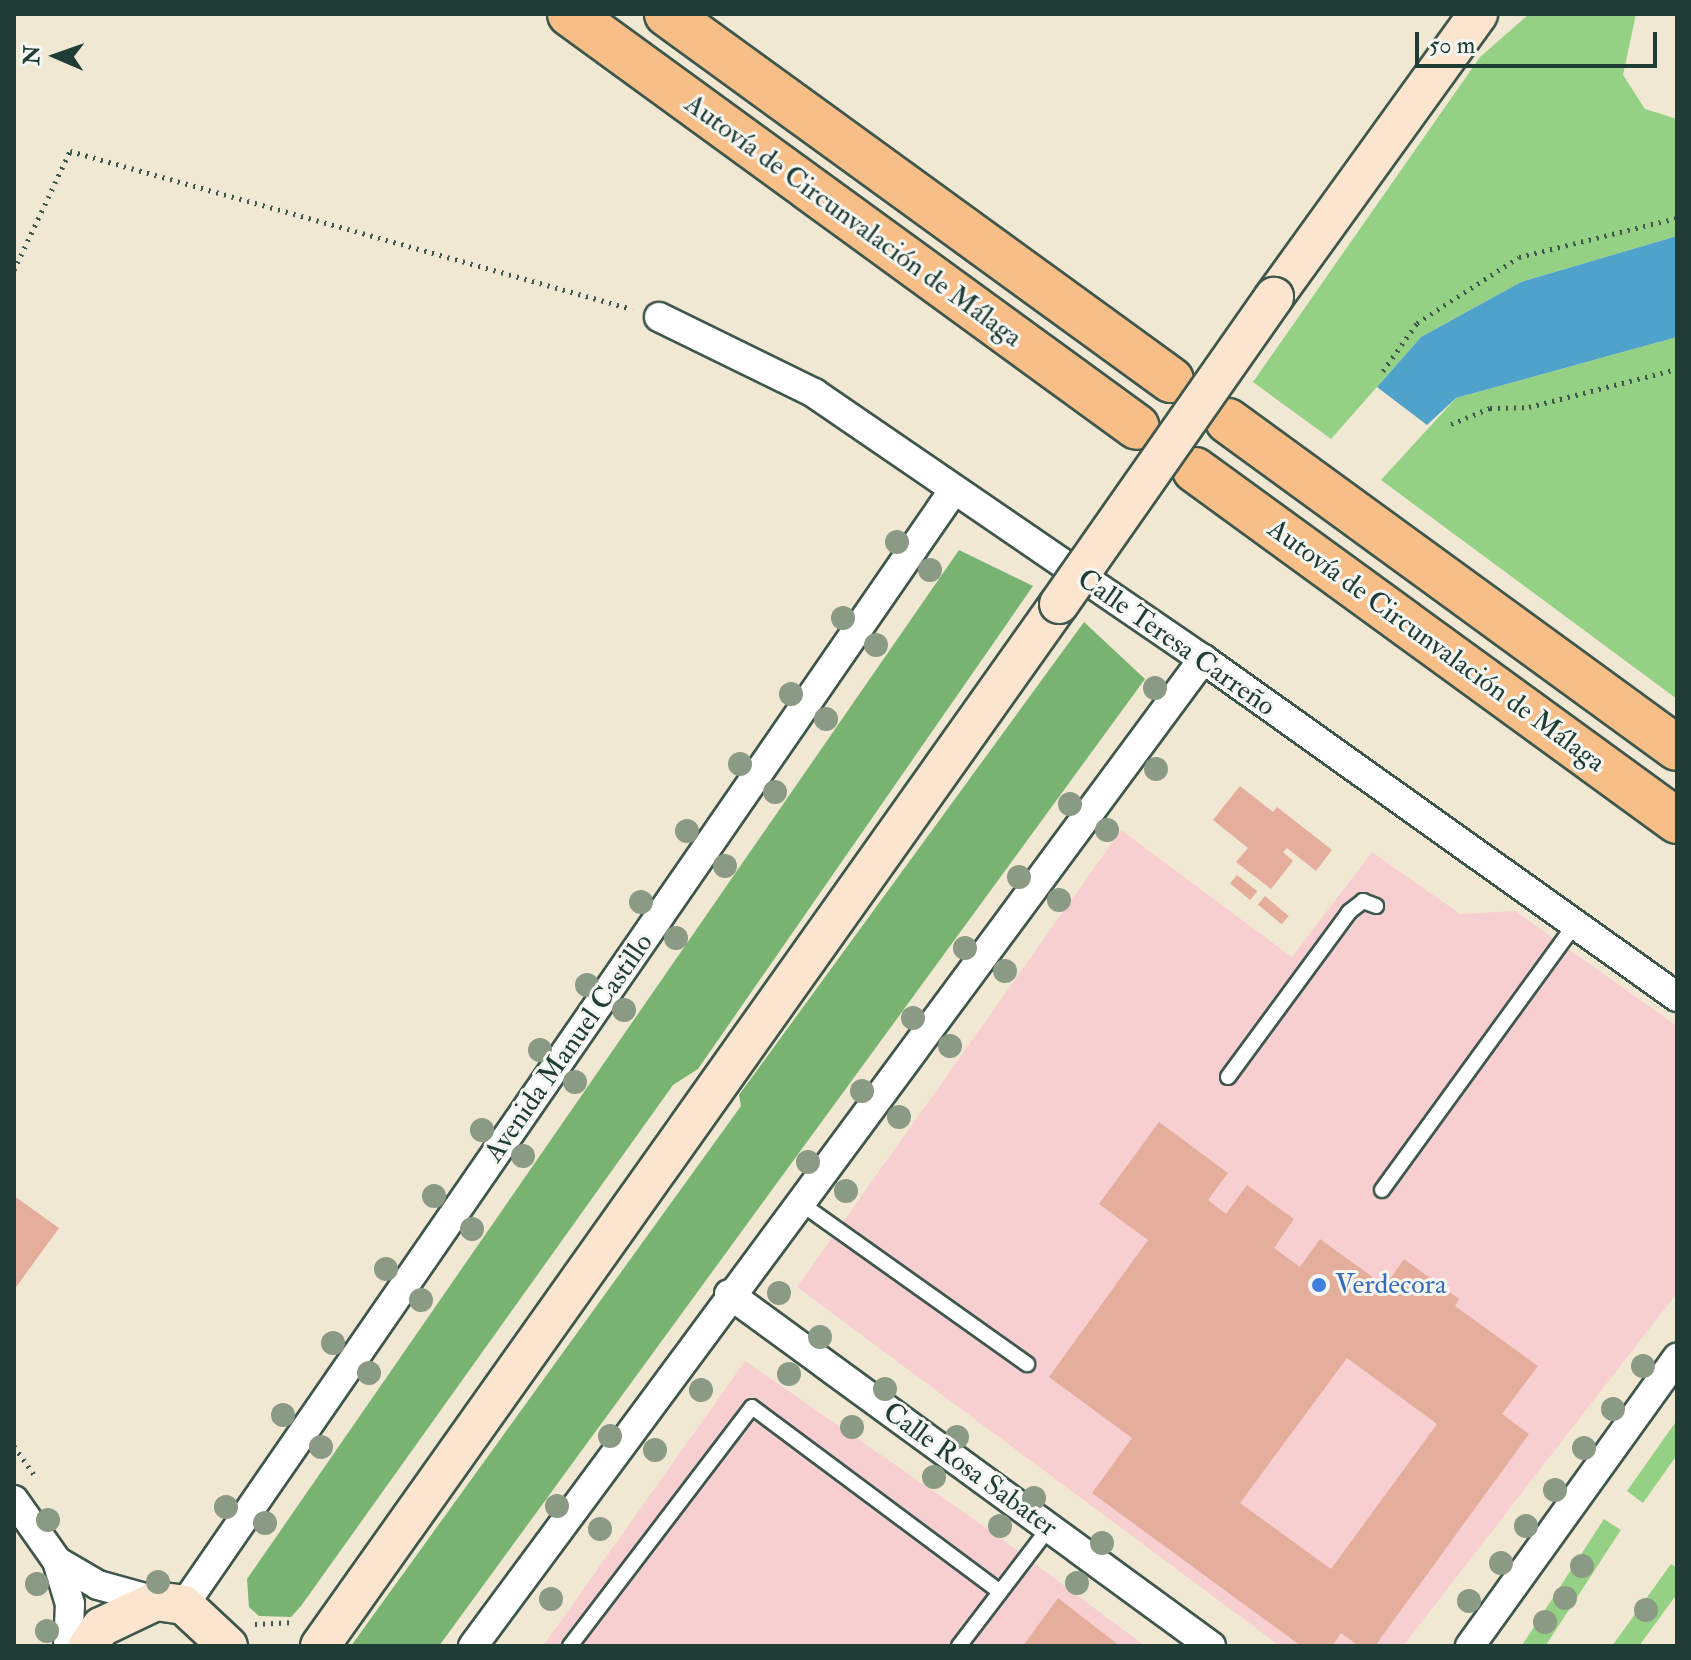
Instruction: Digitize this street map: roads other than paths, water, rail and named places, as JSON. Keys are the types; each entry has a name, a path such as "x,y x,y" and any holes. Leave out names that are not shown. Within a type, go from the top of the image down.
{"highway":[{"name":"Autovía de Circunvalación de Málaga","path":"570,14 1137,427"},
{"name":"Autovía de Circunvalación de Málaga","path":"667,14 1171,380"},
{"path":"1228,421 1677,748"},
{"name":"Autovía de Circunvalación de Málaga","path":"1195,470 1677,821"}],"main road":[{"path":"320,1646 1274,297 1478,14"},
{"path":"88,1646 101,1627 170,1603 237,1632"}],"street":[{"name":"Calle Teresa Carreño","path":"659,317 814,393 953,491 1203,659 1677,997"},
{"name":"Avenida Manuel Castillo","path":"170,1603 953,491"},
{"path":"473,1646 729,1294 1203,659"},
{"name":"Calle Rosa Sabater","path":"729,1294 1211,1646"},
{"path":"1470,1646 1677,1358"},
{"path":"14,1500 57,1561 70,1604 68,1646"},
{"path":"57,1561 98,1585 170,1603"}],"lane":[{"path":"1228,1077 1349,912 1363,901 1376,906"},
{"path":"1382,1190 1575,924"},
{"path":"799,1202 1027,1364"},
{"path":"570,1646 752,1407 1000,1592"},
{"path":"959,1646 1049,1528"}],"water":[{"path":"1677,236 1677,337 1456,398 1427,425 1377,387 1421,337 1521,282"}],"place":[{"name":"Verdecora","path":"1319,1285"}]}
